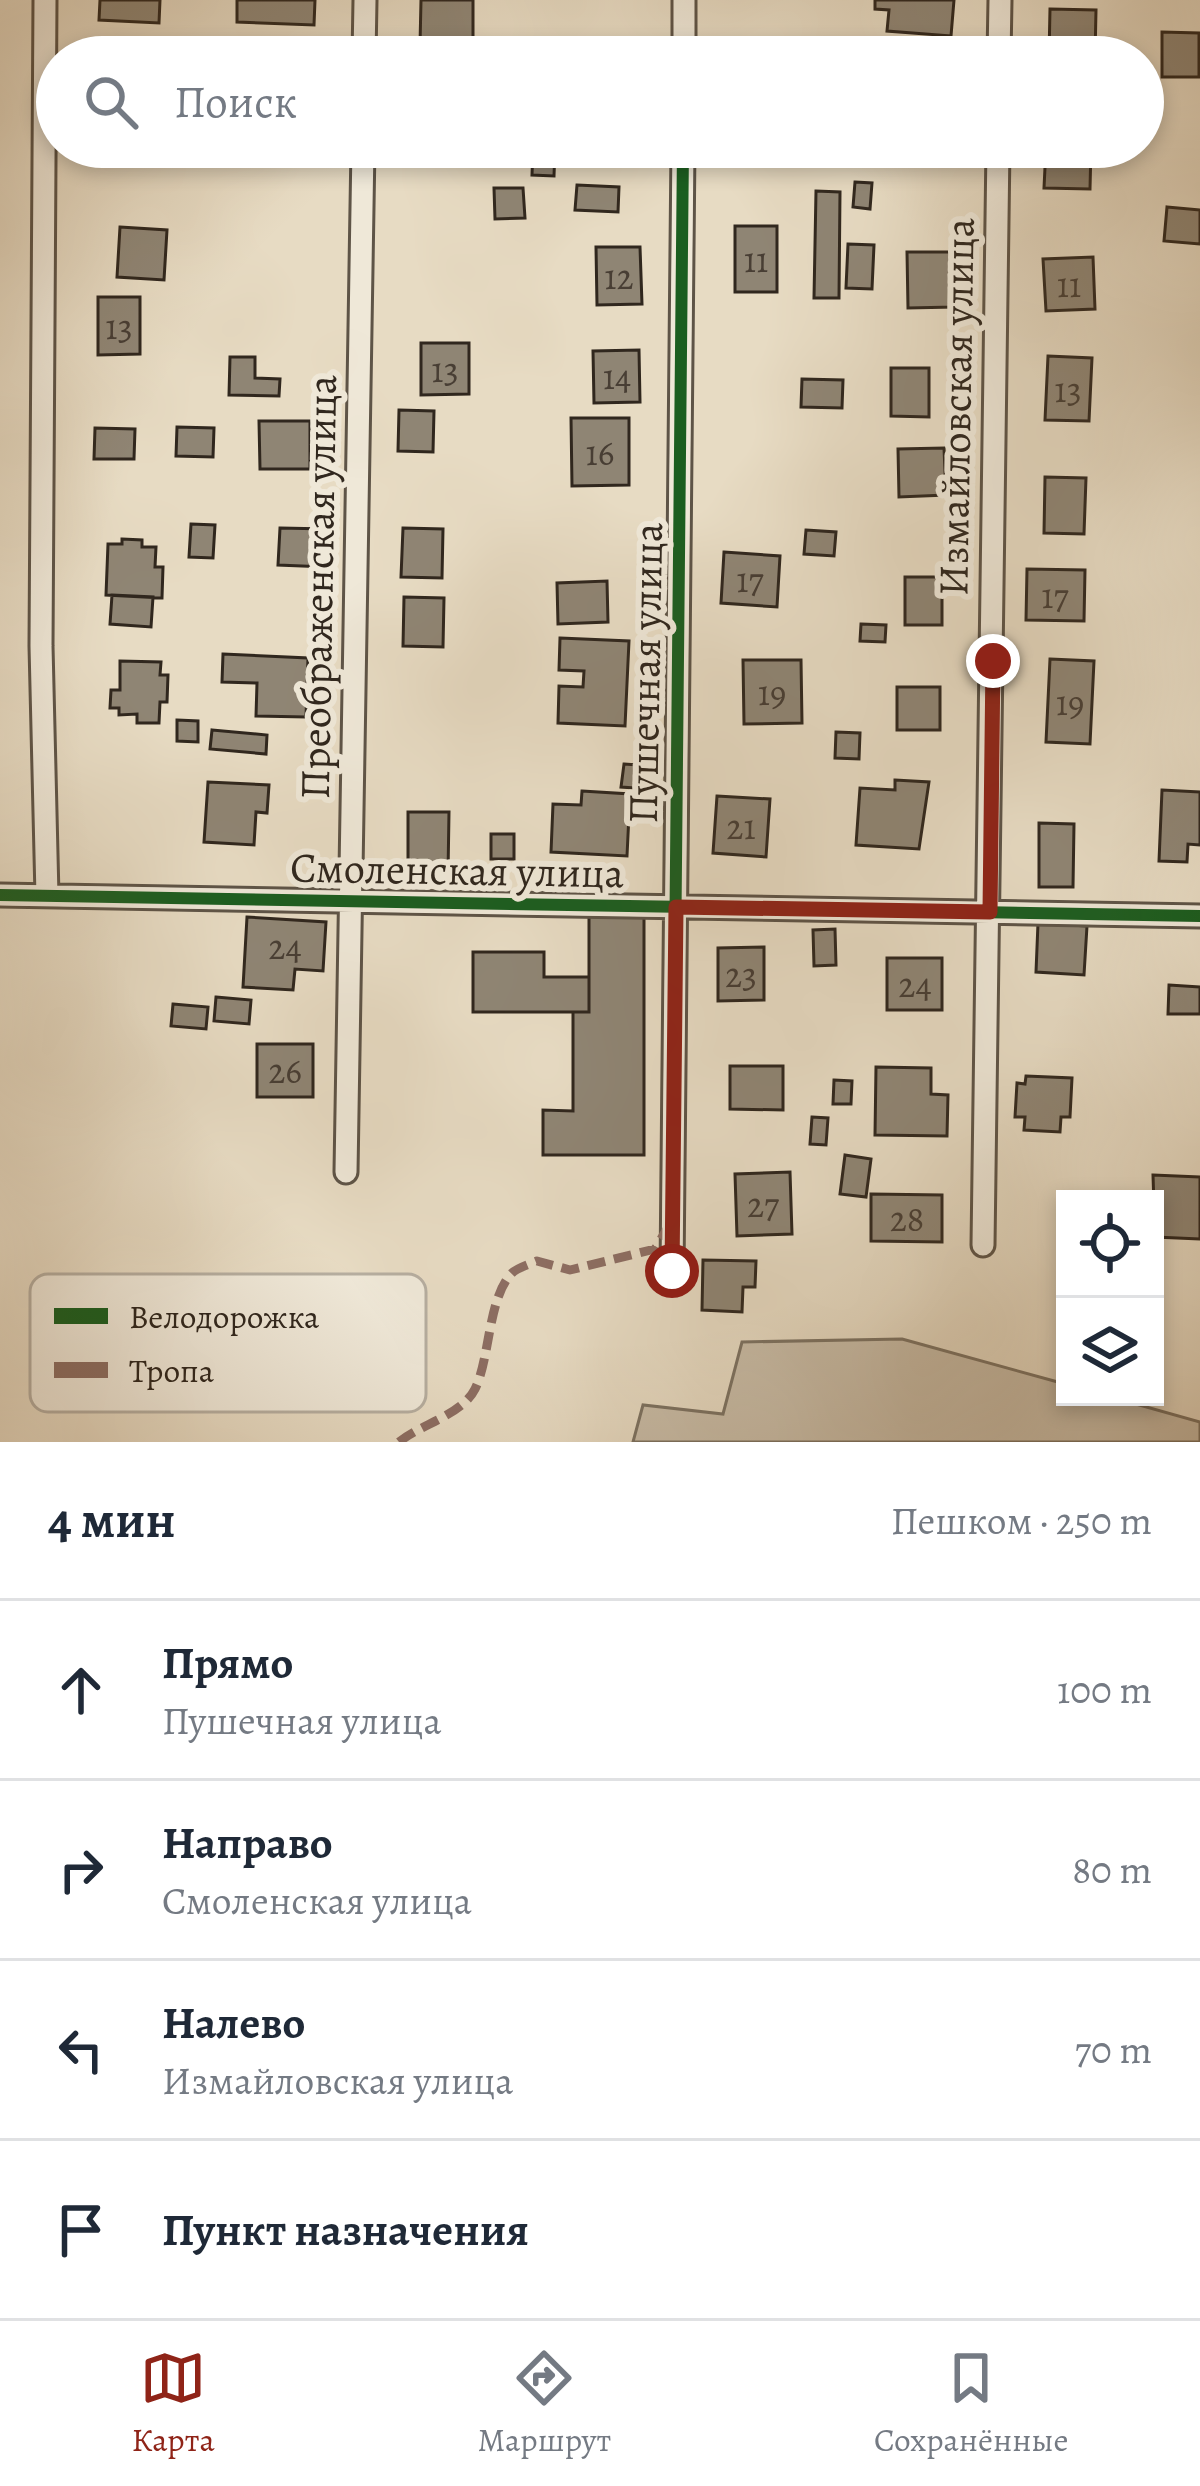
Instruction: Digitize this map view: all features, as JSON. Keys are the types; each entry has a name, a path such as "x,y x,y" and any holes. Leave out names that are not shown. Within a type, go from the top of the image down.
{"street":[{"path":"45,0 45,36"},
{"path":"364,36 365,0"},
{"path":"684,0 684,36"},
{"path":"999,36 1000,0"},
{"path":"44,168 41,646 47,896"},
{"name":"Преображенская улица","path":"346,1172 363,168"},
{"name":"Пушечная улица","path":"672,1271 683,168"},
{"name":"Измайловская улица","path":"983,1245 998,168"},
{"name":"Смоленская улица","path":"0,896 1200,916"}],"shaded area":[{"path":"902,1339 1056,1382 1056,1406 1143,1406 1200,1422 1200,1442 633,1442 643,1405 723,1414 742,1342"}],"building":[{"path":"100,0 160,0 159,23 99,20"},
{"path":"237,0 315,0 314,25 237,22"},
{"path":"421,0 473,0 473,36 420,36"},
{"path":"875,0 954,0 951,36 887,31 889,10 875,9"},
{"path":"1050,9 1096,10 1095,36 1049,36"},
{"path":"1162,32 1199,33 1199,77 1164,77"},
{"path":"532,168 554,168 554,176 532,175"},
{"path":"1045,168 1090,168 1090,189 1044,188"},
{"path":"855,182 872,183 870,209 853,207"},
{"path":"577,185 619,187 618,212 575,210"},
{"path":"494,188 523,188 525,218 495,219"},
{"path":"816,191 840,192 839,298 814,298"},
{"path":"1167,207 1200,210 1200,244 1164,241"},
{"path":"735,226 777,226 777,292 735,292"},
{"path":"120,227 167,230 164,280 117,277"},
{"path":"848,244 874,245 872,289 846,288"},
{"path":"596,247 640,247 642,304 597,305"},
{"path":"907,252 953,252 954,307 908,308"},
{"path":"1093,257 1095,309 1046,311 1043,259"},
{"path":"98,297 140,297 140,354 98,355"},
{"path":"421,343 469,343 469,394 421,395"},
{"path":"639,350 640,402 594,403 593,351"},
{"path":"1048,356 1092,358 1089,421 1045,420"},
{"path":"230,357 255,357 255,378 280,379 279,396 229,395"},
{"path":"891,368 929,368 929,417 891,416"},
{"path":"802,379 843,380 842,408 801,407"},
{"path":"399,410 434,411 433,452 398,451"},
{"path":"571,418 629,418 629,485 572,486"},
{"path":"259,421 310,421 310,469 260,469"},
{"path":"177,427 214,428 213,457 176,456"},
{"path":"95,428 135,429 134,459 94,459"},
{"path":"944,448 946,495 899,497 898,449"},
{"path":"1045,477 1086,478 1084,534 1044,533"},
{"path":"191,524 215,525 213,558 189,557"},
{"path":"280,528 327,529 326,567 278,565"},
{"path":"403,528 443,529 442,578 401,577"},
{"path":"806,530 836,532 834,556 804,554"},
{"path":"122,539 142,540 142,547 156,547 155,567 163,567 162,598 106,595 108,544 122,544"},
{"path":"724,552 780,556 777,607 721,603"},
{"path":"1027,569 1085,570 1084,621 1026,620"},
{"path":"905,577 942,577 942,625 905,625"},
{"path":"607,581 608,622 558,624 557,583"},
{"path":"112,595 153,597 151,627 110,624"},
{"path":"404,597 444,598 443,647 403,646"},
{"path":"861,624 886,625 885,642 860,641"},
{"path":"560,638 629,641 625,726 558,723 559,686 583,687 584,671 559,670"},
{"path":"223,654 308,658 306,717 256,716 257,683 222,682"},
{"path":"1050,659 1094,661 1090,744 1046,742"},
{"path":"743,660 801,660 802,723 744,724"},
{"path":"120,661 161,662 160,675 168,675 167,702 160,702 159,723 137,723 137,714 119,715 119,708 110,708 111,690 120,690"},
{"path":"897,687 940,687 940,730 897,730"},
{"path":"177,720 198,721 198,742 177,741"},
{"path":"212,730 267,735 266,754 210,749"},
{"path":"836,732 860,733 859,759 835,758"},
{"path":"624,764 652,766 649,789 621,787"},
{"path":"895,780 929,782 919,849 856,845 860,788 895,790"},
{"path":"208,782 269,785 267,813 256,812 254,845 204,842"},
{"path":"1162,790 1200,792 1200,845 1188,844 1187,862 1159,861"},
{"path":"582,791 630,794 627,856 551,852 553,804 581,805"},
{"path":"717,796 770,799 766,857 713,853"},
{"path":"408,812 449,812 448,874 408,874"},
{"path":"1039,823 1074,824 1073,887 1039,887"},
{"path":"491,834 514,834 514,859 491,859"},
{"path":"589,916 644,916 644,1155 543,1155 543,1110 573,1111 573,1012 589,1012"},
{"path":"247,917 326,922 323,971 295,969 293,990 243,987"},
{"path":"1038,923 1087,926 1084,975 1036,972"},
{"path":"835,929 836,965 814,966 813,930"},
{"path":"764,947 764,1000 718,1001 718,948"},
{"path":"473,952 544,952 544,977 589,977 589,1012 473,1012"},
{"path":"887,958 942,958 942,1010 887,1010"},
{"path":"1169,985 1200,987 1200,1014 1168,1014"},
{"path":"216,997 251,1000 249,1024 214,1021"},
{"path":"173,1004 208,1007 206,1029 171,1026"},
{"path":"257,1044 313,1044 313,1097 257,1097"},
{"path":"730,1066 783,1066 783,1110 730,1109"},
{"path":"876,1067 931,1068 931,1094 948,1095 947,1136 875,1135"},
{"path":"1026,1076 1072,1078 1070,1117 1061,1117 1060,1132 1024,1130 1025,1117 1015,1117 1017,1083 1025,1084"},
{"path":"834,1080 852,1081 851,1104 833,1104"},
{"path":"812,1117 828,1118 826,1145 810,1144"},
{"path":"845,1155 871,1159 866,1197 840,1194"},
{"path":"790,1172 792,1234 737,1236 735,1174"},
{"path":"1153,1175 1200,1177 1200,1239 1164,1237 1164,1190 1153,1190"},
{"path":"871,1194 942,1195 942,1242 871,1241"},
{"path":"703,1260 756,1261 755,1287 743,1287 742,1312 702,1310"}],"marked path":[{"path":"399,1442 469,1398 484,1362 498,1297 514,1271 537,1261 570,1270 655,1249 670,1224"}],"cycle path":[{"path":"672,1271 683,168"},
{"path":"0,895 1200,916"}],"route":[{"path":"672,1271 676,907 990,912 993,661"}]}
